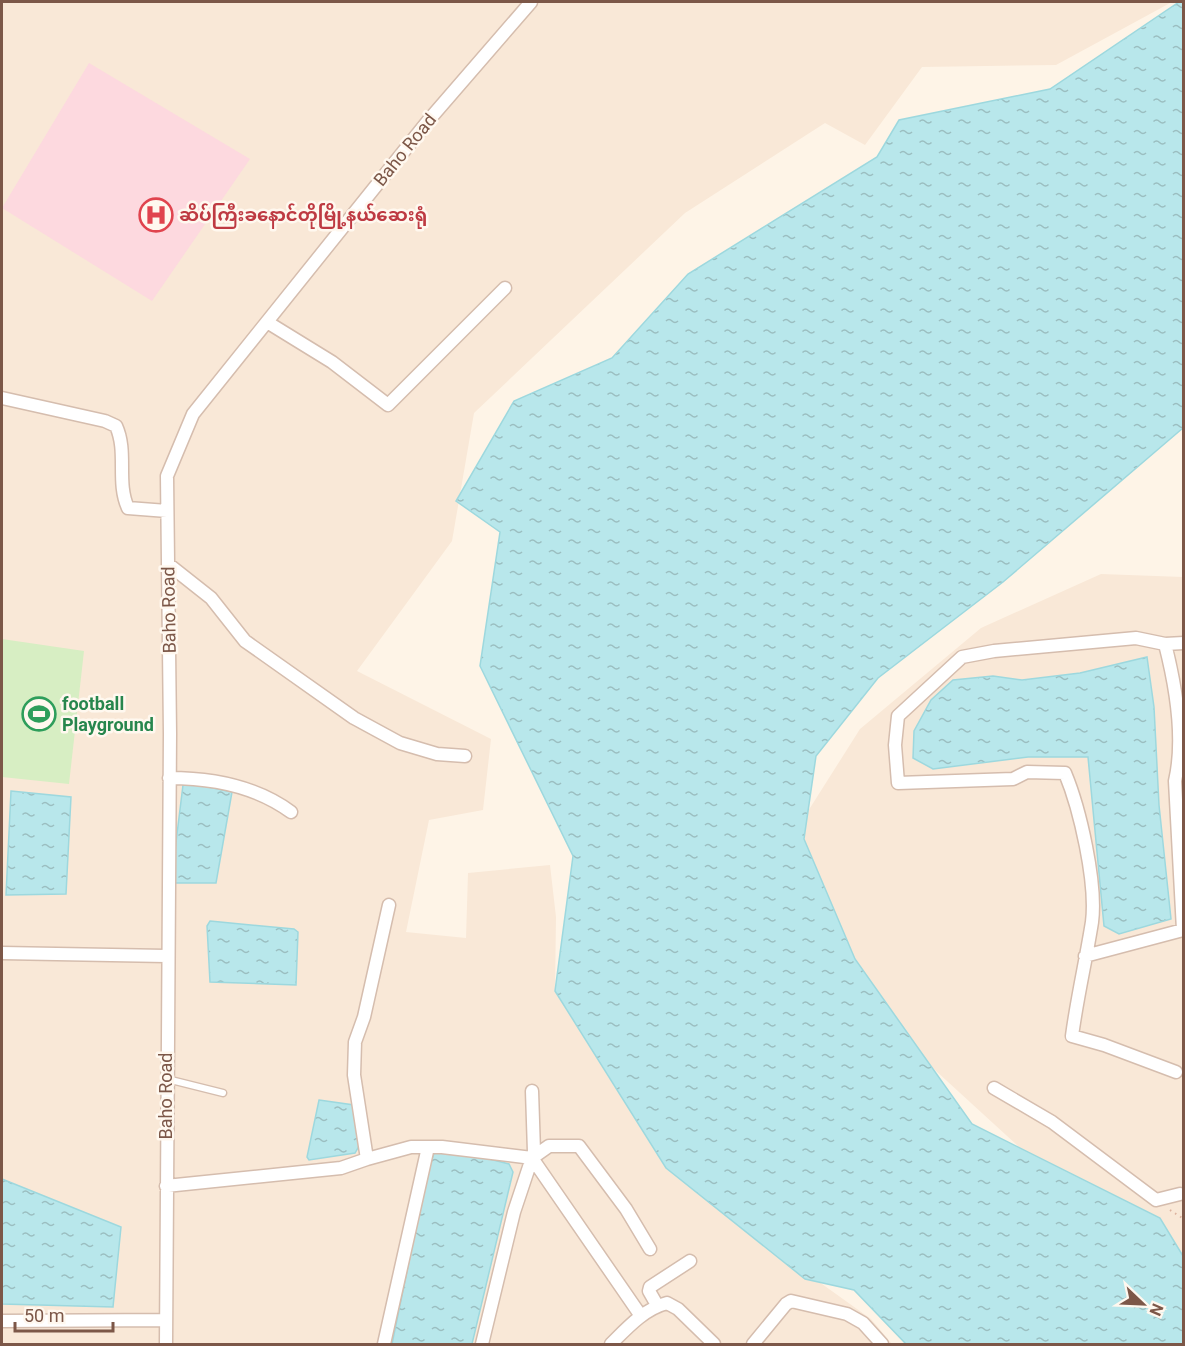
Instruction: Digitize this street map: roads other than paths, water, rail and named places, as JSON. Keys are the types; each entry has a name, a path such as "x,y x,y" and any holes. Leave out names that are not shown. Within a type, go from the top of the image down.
{"street":[{"name":"Baho Road","path":"166,1344 168,476 193,414 428,122 531,2"},
{"path":"267,322 332,362 381,402 388,405 505,288"},
{"path":"2,398 105,421 116,426 122,447 122,481 128,508 167,511"},
{"path":"168,564 211,598 245,641 354,718 400,743 437,754 465,756"},
{"path":"1176,1072 1104,1045 1072,1036 1092,920 1089,869 1075,797 1065,773 1026,772 1013,779 898,783 896,746 898,716 962,657 994,651 1136,638 1165,644 1184,644"},
{"path":"1085,956 1183,930 1179,813 1175,781 1180,765 1180,729 1174,679 1165,644"},
{"path":"169,778 194,779 235,787 272,799 291,812"},
{"path":"367,1159 354,1075 355,1042 372,986 389,905"},
{"path":"2,953 166,956"},
{"path":"994,1088 1052,1122 1156,1200 1180,1194"},
{"path":"482,1344 514,1212 532,1158 532,1091"},
{"path":"166,1186 341,1168 411,1147 532,1158 549,1146 579,1146 626,1209 650,1249"},
{"path":"384,1344 428,1147"},
{"path":"532,1158 641,1316"},
{"path":"657,1305 650,1287 690,1261"},
{"path":"753,1344 786,1304 792,1301 847,1314 863,1323 882,1344"},
{"path":"611,1344 641,1316 657,1305 672,1304 714,1344"},
{"path":"2,1321 166,1320"}],"lane":[{"path":"166,1079 224,1093"}],"water":[{"path":"1179,2 1184,2 1183,428 1003,582 878,678 816,756 804,839 855,959 972,1124 1160,1218 1183,1256 1183,1344 906,1344 854,1290 805,1279 666,1168 555,991 573,856 480,666 500,532 456,501 514,401 612,358 688,274 877,157 899,120 1050,89"},
{"path":"1147,657 1154,707 1159,805 1171,919 1119,934 1104,926 1088,757 1028,757 933,769 913,758 914,731 931,700 953,680 993,676 1022,680 1080,673"},
{"path":"194,784 232,792 216,883 171,883 183,785"},
{"path":"11,791 71,797 66,894 6,895"},
{"path":"210,921 294,929 298,932 296,985 210,982 207,926"},
{"path":"319,1100 354,1105 359,1146 355,1153 309,1160 307,1157"},
{"path":"442,1147 509,1164 513,1172 472,1344 392,1344 428,1169 435,1151"},
{"path":"2,1179 121,1227 113,1307 2,1304"}],"place":[{"name":"ဆိပ်ကြီးခနောင်တိုမြို့နယ်ဆေးရုံ","path":"156,215"},
{"name":"football Playground","path":"39,714"}]}
